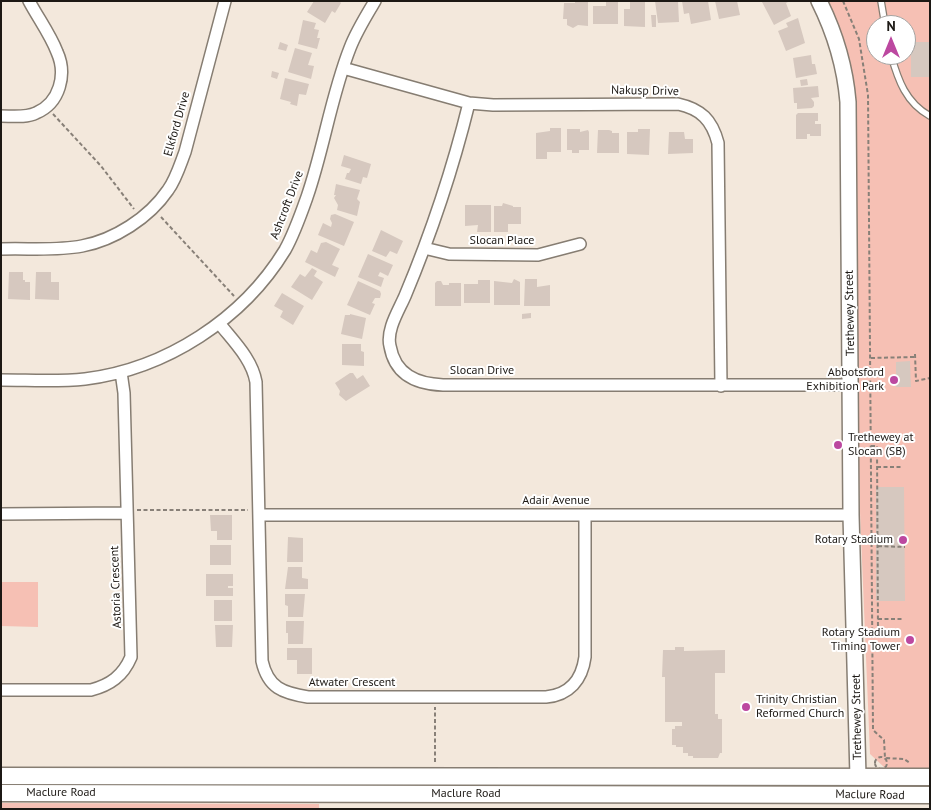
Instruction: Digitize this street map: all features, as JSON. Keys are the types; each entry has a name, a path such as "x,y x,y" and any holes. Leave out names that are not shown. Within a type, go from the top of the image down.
{"main road":[{"name":"Maclure Road","path":"1,776 930,777"},
{"name":"Trethewey Street","path":"858,777 859,802"},
{"name":"Maclure Road","path":"1,793 859,802 892,795 930,796"},
{"path":"880,809 892,795"}],"street":[{"path":"1,116 34,114 46,107 56,97 60,86 62,70 58,54 29,1"},
{"name":"Elkford Drive","path":"1,249 82,246 104,239 141,218 152,208 167,191 178,172 225,1"},
{"name":"Ashcroft Drive","path":"1,380 83,380 121,372 146,364 191,342 242,304 262,283 286,248 310,188 350,47 375,1"},
{"name":"Trethewey Street","path":"819,1 838,47 846,85 851,515 858,777"},
{"name":"Nakusp Drive","path":"343,68 469,103 493,105 678,104 690,107 702,114 715,132 718,143 721,386"},
{"name":"Slocan Drive","path":"469,103 450,172 424,248 391,329 389,345 398,367 412,379 426,385 850,385"},
{"name":"Slocan Place","path":"424,248 449,254 538,255 580,244"},
{"name":"Atwater Crescent","path":"219,323 249,361 254,371 256,382 260,512 262,661 264,671 272,684 288,693 308,697 435,697 555,696 564,692 578,679 584,668 585,515"},
{"name":"Astoria Crescent","path":"1,690 91,690 104,686 114,680 127,666 132,649 124,393 121,372"},
{"path":"1,514 127,512"},
{"name":"Adair Avenue","path":"260,512 851,515"}],"lane":[{"path":"881,1 883,15"},
{"path":"894,65 904,90 913,104 930,116"}],"path":[{"path":"843,1 859,38 868,95 873,730 884,740 885,758 904,758 909,763 916,763"},
{"path":"46,107 101,166 141,218"},
{"path":"152,208 242,304"},
{"path":"870,358 915,356 916,381 930,378"},
{"path":"871,446 877,446 878,546 878,634 872,634"},
{"path":"877,467 902,467"},
{"path":"127,512 260,512"},
{"path":"878,546 905,547"},
{"path":"878,619 902,619"},
{"path":"435,697 435,777"}],"shaded area":[{"name":"Abbotsford Exhibition Park","path":"826,1 930,1 930,768 885,768 870,754 860,512 857,374 856,99 846,49"},
{"path":"1,582 38,582 38,627 1,626"},
{"path":"1,803 319,804 319,809 1,809"}],"building":[{"path":"314,1 339,1 341,3 335,13 332,11 325,23 307,12"},
{"path":"575,1 588,1 588,26 578,25 573,28 567,25 567,19 563,19 564,3 575,3"},
{"path":"606,1 618,1 618,24 593,24 593,6 606,6"},
{"path":"630,1 645,1 645,27 624,26 624,9 630,9"},
{"path":"655,1 678,1 679,22 658,23"},
{"path":"682,1 708,1 711,20 691,24 689,13 684,14"},
{"path":"715,1 737,1 740,15 719,19"},
{"path":"790,1 786,3 791,16 774,25 762,2"},
{"path":"651,15 656,15 656,27 652,27"},
{"path":"798,18 805,43 786,51 778,31 788,27 786,23"},
{"path":"303,20 316,23 314,29 319,30 317,38 320,38 317,49 298,44"},
{"path":"280,42 288,45 286,51 278,49"},
{"path":"916,42 930,42 930,77 911,77 911,65 916,65"},
{"path":"295,48 312,53 308,65 314,66 311,79 288,72"},
{"path":"811,55 812,64 815,64 817,74 796,78 793,58"},
{"path":"272,71 279,73 277,79 271,77"},
{"path":"285,78 309,84 306,95 299,94 297,106 280,99"},
{"path":"807,79 808,85 801,86 800,80"},
{"path":"818,86 819,97 811,98 814,106 812,108 797,109 797,103 794,103 793,88"},
{"path":"798,113 818,113 818,121 815,121 815,124 821,124 821,136 810,136 810,134 807,134 807,139 796,139 796,115"},
{"path":"550,128 561,128 561,152 547,152 547,159 536,159 536,133 550,131"},
{"path":"567,129 580,129 580,132 588,130 589,150 579,150 579,153 572,153 572,150 567,150"},
{"path":"638,129 650,129 649,155 627,154 627,132 638,132"},
{"path":"598,130 609,130 612,133 619,133 619,153 597,153"},
{"path":"669,132 684,132 685,139 693,139 693,153 668,154"},
{"path":"344,155 371,164 367,178 363,177 361,184 345,179 351,169 341,166"},
{"path":"336,184 360,190 357,199 360,202 357,216 337,210 338,205 334,198 336,195 334,195"},
{"path":"503,203 513,207 521,207 521,224 508,224 508,232 494,232 494,206 502,206"},
{"path":"465,205 491,205 491,232 477,232 478,225 465,226"},
{"path":"335,214 354,222 344,246 318,235 323,223 331,227 331,215"},
{"path":"381,230 403,241 397,254 390,251 386,257 372,251"},
{"path":"326,242 340,249 332,265 339,268 335,277 305,262 311,250 317,253 321,243"},
{"path":"368,254 393,265 388,276 380,272 378,276 384,278 381,287 358,277"},
{"path":"312,268 317,271 314,276 323,282 312,300 291,287 300,274 305,277"},
{"path":"9,272 23,272 23,280 30,282 30,300 8,299"},
{"path":"36,272 51,272 51,282 59,282 59,300 35,299"},
{"path":"514,279 520,282 520,305 494,305 494,281 512,283"},
{"path":"525,279 537,279 537,287 550,285 550,306 524,306"},
{"path":"478,280 490,280 490,303 464,303 464,284 478,284"},
{"path":"358,281 380,291 380,298 375,298 372,303 375,304 370,315 347,305"},
{"path":"441,281 443,285 461,283 461,306 435,306 435,283"},
{"path":"282,293 304,306 293,325 280,317 283,311 274,306"},
{"path":"531,313 531,318 522,319 522,314"},
{"path":"350,314 366,318 362,339 341,334 345,315"},
{"path":"342,344 361,344 361,351 364,352 364,366 342,365"},
{"path":"910,361 911,387 896,387 896,362"},
{"path":"353,373 357,379 363,375 370,386 346,401 339,395 340,391 335,383"},
{"path":"876,487 904,487 905,601 876,601"},
{"path":"210,515 232,515 232,540 217,540 217,531 211,531"},
{"path":"288,537 303,538 303,562 287,562"},
{"path":"210,545 231,545 231,565 210,565"},
{"path":"288,567 302,567 302,578 308,579 308,589 285,589"},
{"path":"206,574 233,574 233,586 228,586 228,588 233,588 233,596 206,596"},
{"path":"285,594 305,594 303,617 288,617"},
{"path":"214,600 232,600 232,621 214,621"},
{"path":"286,621 304,621 303,644 288,644"},
{"path":"215,625 233,625 232,647 216,647"},
{"name":"Rotary Stadium Timing Tower","path":"910,636 915,642 911,645 906,639"},
{"path":"675,647 684,647 684,651 725,650 725,673 715,673 715,714 718,714 718,719 722,719 722,753 720,753 718,758 693,758 693,756 688,756 688,753 683,753 683,747 672,745 672,729 675,729 675,726 682,726 682,722 665,722 665,677 662,677 663,650 675,650"},
{"path":"287,648 312,648 312,674 297,674 297,660 287,660"}],"place":[{"name":"Abbotsford Exhibition Park","path":"894,380"},
{"name":"Trethewey at Slocan (SB)","path":"838,445"},
{"name":"Rotary Stadium","path":"903,540"},
{"name":"Rotary Stadium Timing Tower","path":"910,640"},
{"name":"Trinity Christian Reformed Church","path":"746,707"}]}
